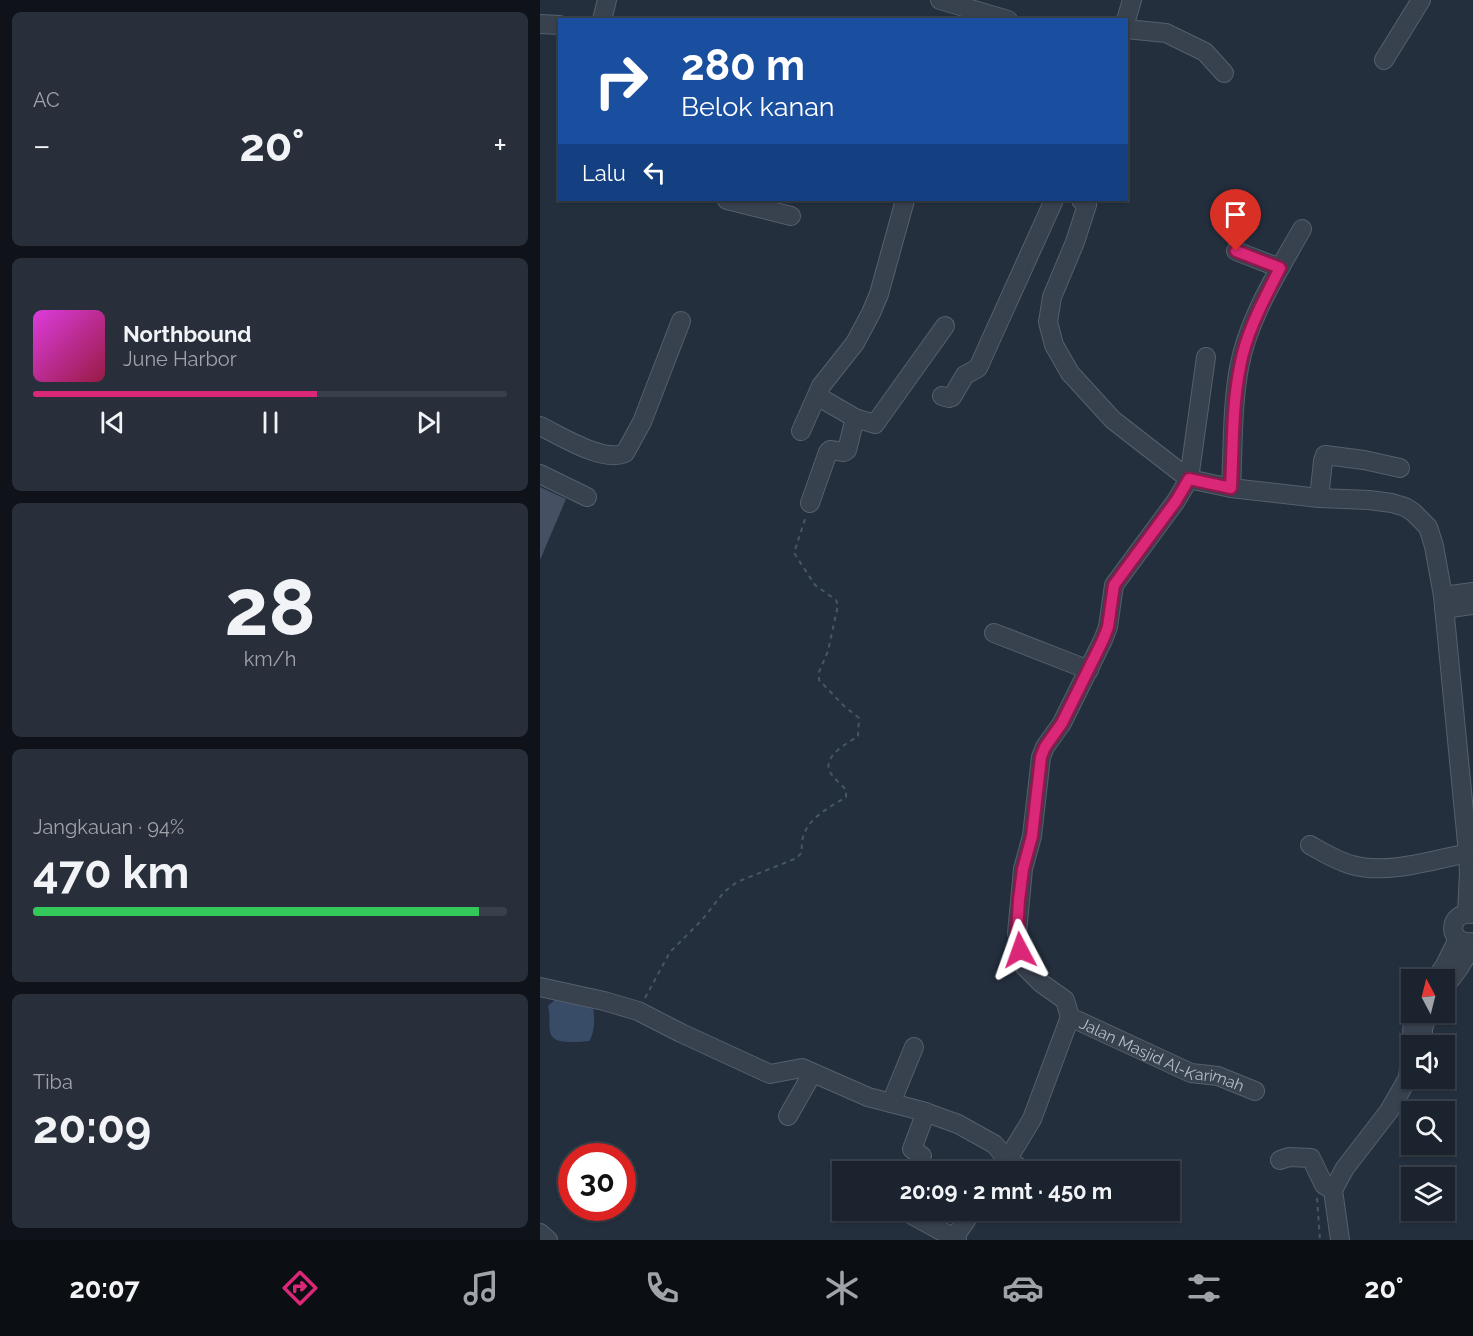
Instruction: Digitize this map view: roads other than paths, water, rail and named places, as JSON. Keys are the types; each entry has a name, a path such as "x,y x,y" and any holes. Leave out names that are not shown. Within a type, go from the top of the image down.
{"street":[{"path":"602,18 607,0"},
{"path":"940,0 1001,18"},
{"path":"1127,18 1132,0"},
{"path":"1384,60 1421,0"},
{"path":"540,24 558,25"},
{"path":"1128,28 1166,33 1205,52 1224,72"},
{"path":"731,201 791,216"},
{"path":"801,431 825,380 855,343 871,313 879,294 904,201"},
{"path":"942,396 952,397 964,375 978,368 1054,201"},
{"path":"1084,201 1075,242 1052,297 1049,314 1050,333 1070,373 1113,420 1189,479 1231,488 1319,498 1369,500 1405,507 1428,527 1434,546 1443,603 1469,845 1470,914 1460,915 1453,926 1454,933 1468,942"},
{"path":"1231,488 1235,398 1240,365 1252,325 1302,229"},
{"path":"1236,251 1280,268"},
{"path":"540,426 597,453 617,456 626,453 642,422 681,321"},
{"path":"817,396 855,418 871,424 878,422 945,326"},
{"path":"1007,1161 1032,1119 1070,1017 1065,1000 1041,983 1025,967 1017,933 1023,869 1032,836 1041,757 1089,670 1108,627 1114,585 1176,501 1189,479 1206,357"},
{"path":"810,503 828,452 847,450 855,418"},
{"path":"1319,498 1325,455 1400,468"},
{"path":"540,474 587,496"},
{"path":"1443,603 1473,592"},
{"path":"1443,603 1473,605"},
{"path":"994,633 1089,670"},
{"path":"1310,845 1332,858 1353,865 1373,868 1414,865 1469,845"},
{"path":"1442,969 1468,942"},
{"path":"1455,974 1460,968 1468,942"},
{"path":"540,987 638,1011 770,1074 802,1068 868,1097 926,1112 958,1124 980,1128 994,1144 1002,1161"},
{"name":"Jalan Masjid Al-Karimah","path":"1070,1017 1191,1074 1218,1076 1256,1091"},
{"path":"1329,1188 1389,1111 1408,1078 1413,1023"},
{"path":"891,1103 914,1047"},
{"path":"788,1116 812,1074"},
{"path":"1337,1217 1347,1185 1401,1114 1417,1089"},
{"path":"920,1161 922,1156 912,1149 926,1112"},
{"path":"1291,1158 1313,1160 1333,1199 1340,1240"},
{"path":"923,1221 956,1239 967,1221"}],"water":[{"path":"558,997 593,1008 594,1025 589,1041 560,1041 551,1035 548,1006"}]}
